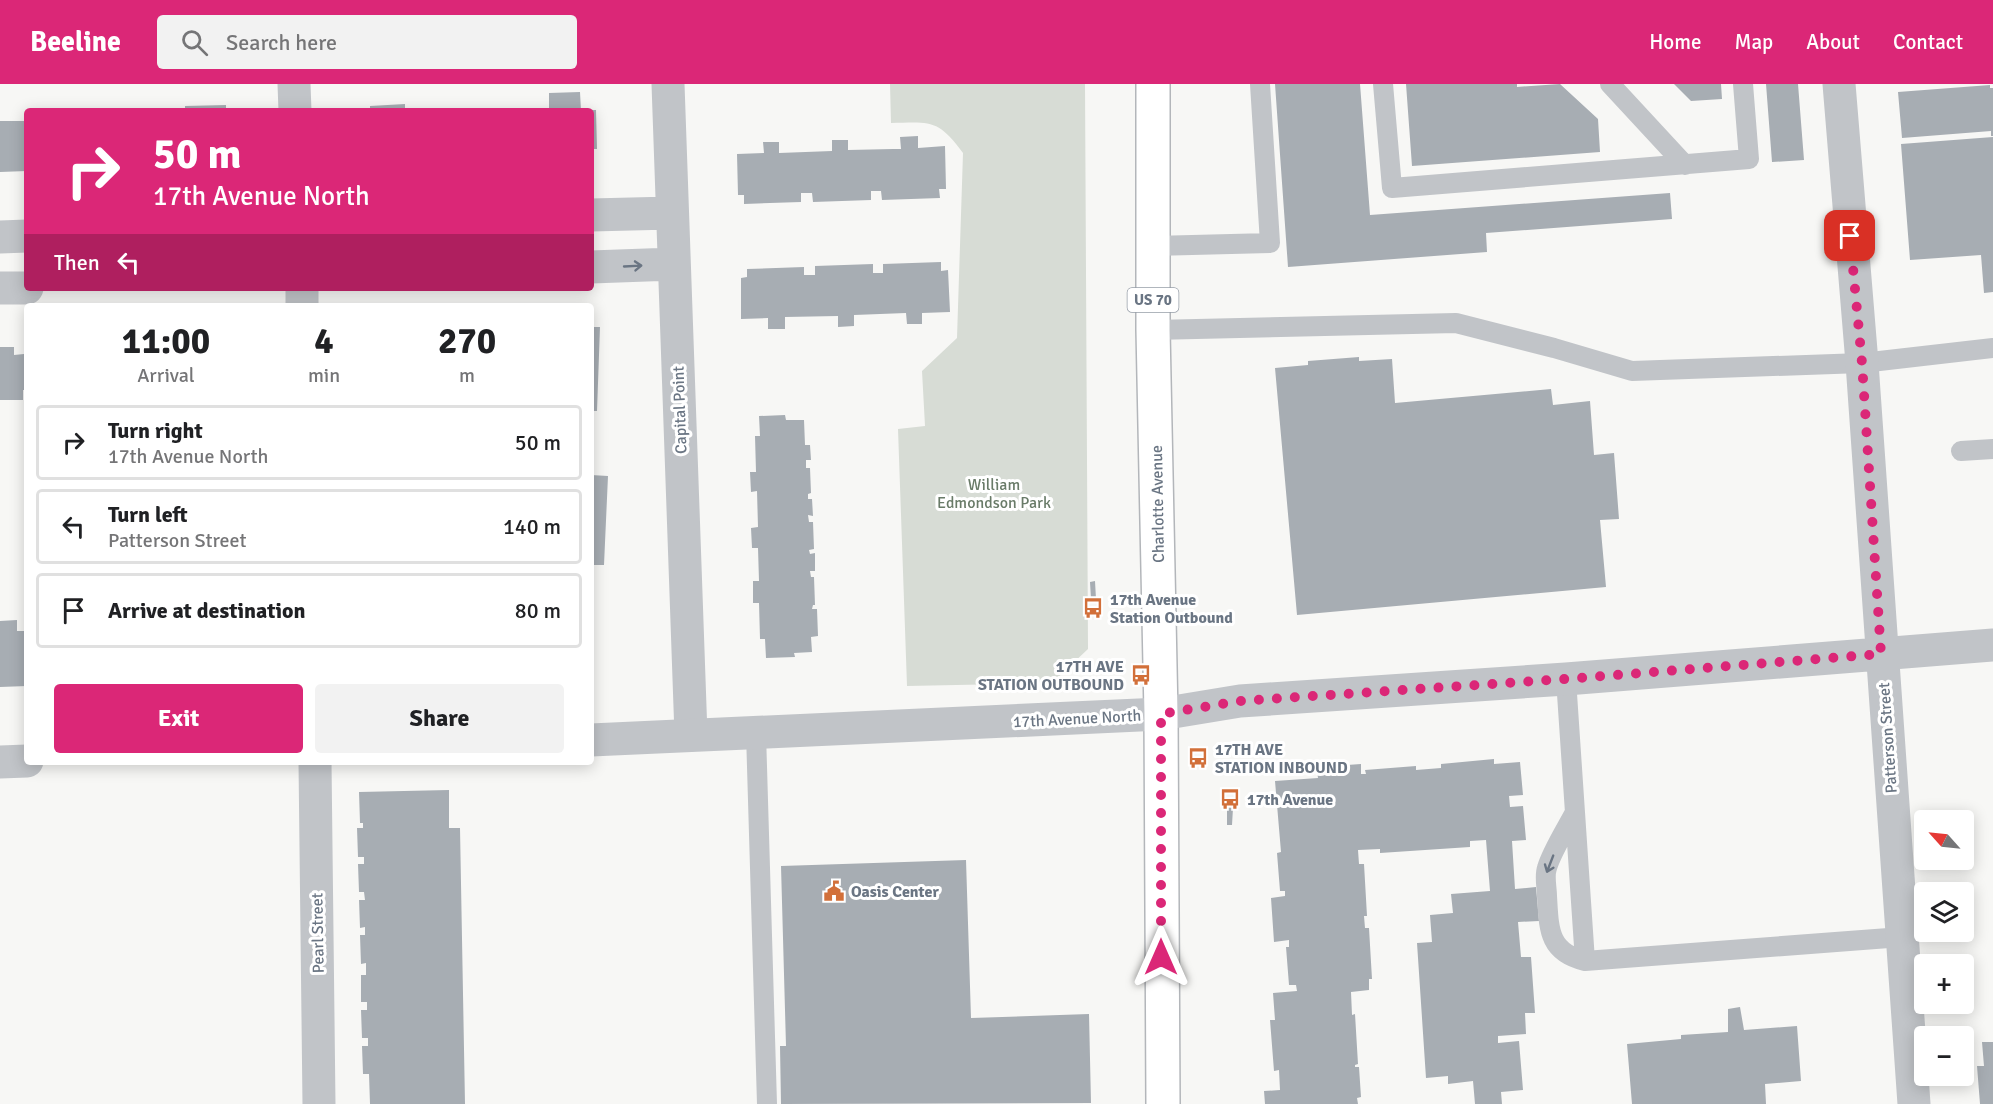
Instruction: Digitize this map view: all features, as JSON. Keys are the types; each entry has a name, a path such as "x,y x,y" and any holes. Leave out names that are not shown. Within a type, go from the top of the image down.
{"main road":[{"name":"Charlotte Avenue","path":"1153,84 1153,330 1161,714 1163,1104"}],"street":[{"path":"294,84 295,108"},
{"name":"Capital Point","path":"668,84 691,735"},
{"name":"Patterson Street","path":"1839,84 1862,363 1914,1104"},
{"path":"594,215 672,213"},
{"path":"0,237 24,236"},
{"path":"594,267 674,264"},
{"path":"0,288 24,288"},
{"name":"17th Avenue North","path":"594,740 1161,714 1240,701 1566,679 1993,645"},
{"path":"0,762 24,761"},
{"name":"Pearl Street","path":"315,765 320,1104"}],"lane":[{"path":"1153,246 1270,243 1260,84"},
{"path":"1383,84 1392,188 1749,159 1743,84"},
{"path":"1610,84 1685,165"},
{"path":"1153,330 1456,323 1632,371 1862,363 1993,348"},
{"path":"1961,451 1993,449"},
{"path":"1566,679 1585,961"},
{"path":"756,733 767,1104"},
{"path":"1575,811 1546,869 1550,934 1556,946 1574,959 1585,961 1902,937"}],"green space":[{"name":"William Edmondson Park","path":"890,84 1085,84 1088,649 1052,683 907,686 898,429 925,426 922,371 957,338 963,153 947,134 933,125 916,122 891,123"}],"building":[{"path":"1275,84 1360,84 1370,215 1670,193 1672,219 1486,233 1487,252 1288,267"},
{"path":"1406,84 1517,84 1517,87 1560,84 1598,119 1600,152 1412,166"},
{"path":"1674,84 1721,84 1722,99 1691,101"},
{"path":"1766,84 1798,84 1804,160 1772,162"},
{"path":"1990,85 1990,88 1993,88 1993,136 1991,136 1991,131 1902,138 1898,92"},
{"path":"580,92 581,108 549,108 549,93"},
{"path":"405,104 405,108 370,108 370,106"},
{"path":"226,105 226,108 185,108 185,106"},
{"path":"594,110 596,110 597,149 594,149"},
{"path":"0,121 24,121 24,171 0,172"},
{"path":"918,136 918,148 945,146 946,189 939,189 940,198 882,200 881,191 871,191 871,200 813,202 812,193 801,193 801,202 744,204 744,195 738,195 737,154 764,153 763,142 779,142 779,153 832,151 832,140 848,140 848,150 901,149 900,137"},
{"path":"1993,137 1993,292 1984,293 1981,255 1910,260 1901,144"},
{"path":"941,262 941,271 948,270 950,312 922,313 922,324 907,324 906,313 854,315 854,326 838,327 838,316 785,317 785,329 768,329 768,318 741,319 741,278 747,277 747,269 804,267 804,275 815,275 815,266 873,264 873,273 883,273 883,264"},
{"path":"594,327 600,327 597,411 594,411"},
{"path":"0,347 14,347 14,355 24,354 23,400 0,400"},
{"path":"1359,357 1359,361 1392,359 1395,403 1551,389 1553,405 1590,401 1594,455 1614,453 1619,519 1600,520 1606,587 1297,615 1275,368 1308,365 1308,361"},
{"path":"785,415 786,420 804,420 805,445 810,445 811,460 806,460 806,468 810,468 811,493 808,494 808,499 812,499 813,516 808,515 809,522 813,522 814,549 809,550 810,554 815,553 815,571 810,571 811,577 814,577 815,605 812,609 817,609 818,636 811,637 812,652 794,653 795,657 766,658 765,639 760,639 759,603 753,603 753,581 759,581 758,548 752,548 751,528 758,527 757,491 751,492 750,472 756,472 755,436 760,436 759,416"},
{"path":"594,475 608,476 604,565 594,565"},
{"path":"1095,581 1096,599 1091,599 1090,582"},
{"path":"17,620 17,631 24,631 24,686 0,687 0,621"},
{"path":"1494,759 1494,764 1520,762 1523,795 1509,796 1510,807 1523,806 1526,840 1512,841 1515,889 1536,887 1539,921 1518,922 1521,957 1531,957 1535,1013 1525,1013 1526,1034 1498,1036 1498,1043 1519,1041 1523,1090 1501,1092 1502,1104 1475,1104 1473,1081 1448,1084 1448,1076 1426,1078 1417,943 1432,942 1430,915 1453,913 1451,894 1490,891 1486,840 1470,841 1470,847 1380,853 1380,849 1358,850 1359,864 1364,864 1367,916 1364,916 1365,928 1369,928 1372,979 1369,979 1369,990 1351,992 1352,1015 1355,1014 1358,1064 1355,1067 1359,1067 1361,1097 1357,1098 1358,1104 1265,1104 1264,1091 1280,1090 1279,1070 1274,1071 1270,1020 1275,1020 1273,993 1297,991 1296,985 1289,985 1286,947 1289,947 1289,940 1274,942 1271,898 1285,896 1285,891 1280,891 1277,853 1281,852 1275,781 1318,778 1316,764 1347,761 1347,765 1361,764 1361,774 1366,774 1365,770 1416,766 1416,770 1441,768 1441,764"},
{"path":"449,790 449,828 460,828 465,1104 370,1104 369,1074 363,1074 362,1046 368,1046 368,1038 362,1038 361,1010 367,1010 367,1002 361,1002 361,975 366,975 366,963 361,964 360,935 365,935 365,927 360,928 359,900 365,900 364,892 359,892 358,864 364,864 364,857 358,857 357,828 363,828 363,823 360,823 359,792"},
{"path":"1227,807 1233,808 1232,825 1227,825"},
{"path":"966,860 971,1018 1089,1014 1091,1103 781,1104 780,1046 786,1046 781,866"},
{"path":"1740,1007 1744,1030 1797,1026 1801,1081 1765,1084 1766,1104 1632,1104 1627,1044 1681,1039 1681,1035 1728,1032 1728,1009"},
{"path":"1982,1042 1993,1042 1993,1104 1980,1104 1977,1066 1984,1066"}],"place":[{"name":"17th Avenue Station Outbound","path":"1093,608"},
{"name":"17TH AVE STATION OUTBOUND","path":"1141,675"},
{"name":"17TH AVE STATION INBOUND","path":"1198,758"},
{"name":"17th Avenue","path":"1230,799"},
{"name":"Oasis Center","path":"834,891"}],"route":[{"path":"1161,957 1161,714 1240,701 1566,679 1881,654 1862,363 1850,236"}]}
